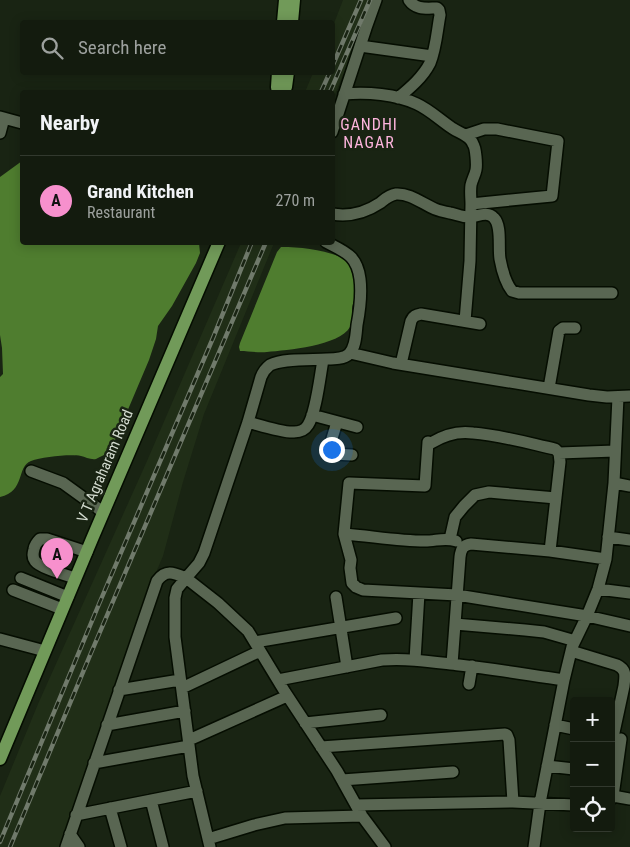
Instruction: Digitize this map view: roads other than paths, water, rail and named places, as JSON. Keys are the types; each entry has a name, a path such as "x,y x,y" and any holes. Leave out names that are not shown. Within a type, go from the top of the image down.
{"main road":[{"path":"283,20 285,0"},
{"path":"292,20 294,0"},
{"path":"278,75 278,90"},
{"path":"284,90 286,87 288,75"},
{"name":"V T Agraharam Road","path":"0,760 75,578 218,245"}],"street":[{"path":"335,122 376,0"},
{"path":"398,98 427,68 432,56 440,16 437,8 413,6 409,0"},
{"path":"360,46 432,56"},
{"path":"344,94 364,93 398,98 417,104 466,136 473,143 476,170 471,185 470,261 465,321"},
{"path":"0,133 2,118 20,122"},
{"path":"466,136 484,129 497,129 558,141 552,196 471,204"},
{"path":"335,214 347,215 362,212 374,207 388,196 397,194 413,198 437,210 470,217 484,214 495,218 498,224 500,258 505,277 512,291 519,293 612,293"},
{"path":"332,245 346,252 354,260 359,273 362,298 354,344 350,353 346,356 336,359 286,361 272,364 261,377 204,553 199,563 177,589 175,598 175,638 193,776 209,843 254,825 285,818 362,816"},
{"path":"401,364 411,321 414,316 421,314 480,324"},
{"path":"549,388 559,331 563,328 575,328"},
{"path":"350,353 401,364 607,397 630,396"},
{"path":"248,422 295,432 304,429 312,415 323,360"},
{"path":"534,847 540,802 572,645 598,589 606,559 614,484 618,397"},
{"path":"312,415 357,427"},
{"path":"337,422 330,453 352,455"},
{"path":"550,551 560,462 559,453 555,449 472,432 451,434 438,438 431,443 428,442 425,486 349,483 344,534 351,560 352,582 363,590 457,596 587,616 630,626"},
{"path":"559,453 615,451"},
{"path":"31,471 63,483 103,512"},
{"path":"614,484 630,486"},
{"path":"450,539 455,517 472,497 478,493 489,492 556,498"},
{"path":"344,534 427,541 450,539 464,546"},
{"path":"608,537 630,540"},
{"path":"75,578 46,568 34,560 33,551 35,545 40,539 47,539 86,552"},
{"path":"452,664 460,557 464,546 471,544 550,551 606,559"},
{"path":"66,847 157,581 162,576 174,572 186,578 224,608 248,631 342,780 362,816 385,847"},
{"path":"21,578 68,597"},
{"path":"598,589 630,594"},
{"path":"13,590 62,609"},
{"path":"415,660 419,593"},
{"path":"336,597 347,667"},
{"path":"120,690 181,684 257,647 340,627 396,618"},
{"path":"455,624 544,632 617,665 624,670 625,678 613,787"},
{"path":"0,639 45,651"},
{"path":"278,680 382,660 398,659 472,666 564,680"},
{"path":"469,684 472,666"},
{"path":"94,763 189,743 288,696"},
{"path":"108,725 184,711"},
{"path":"305,723 381,715"},
{"path":"555,725 570,728"},
{"path":"320,747 505,734 509,740 513,802"},
{"path":"547,766 570,769"},
{"path":"342,780 453,772"},
{"path":"76,815 197,791"},
{"path":"615,798 630,799"},
{"path":"151,800 163,847"},
{"path":"356,805 513,802 570,804"},
{"path":"110,808 121,847"},
{"path":"70,834 79,847"}],"railway":[{"path":"335,60 361,0"},
{"path":"331,90 370,0"},
{"path":"322,90 329,75"},
{"path":"0,842 251,245"},
{"path":"10,847 265,245"}],"place":[{"name":"Grand Kitchen","path":"57,579"}],"district":[{"name":"GANDHI NAGAR","path":"369,133"}]}
